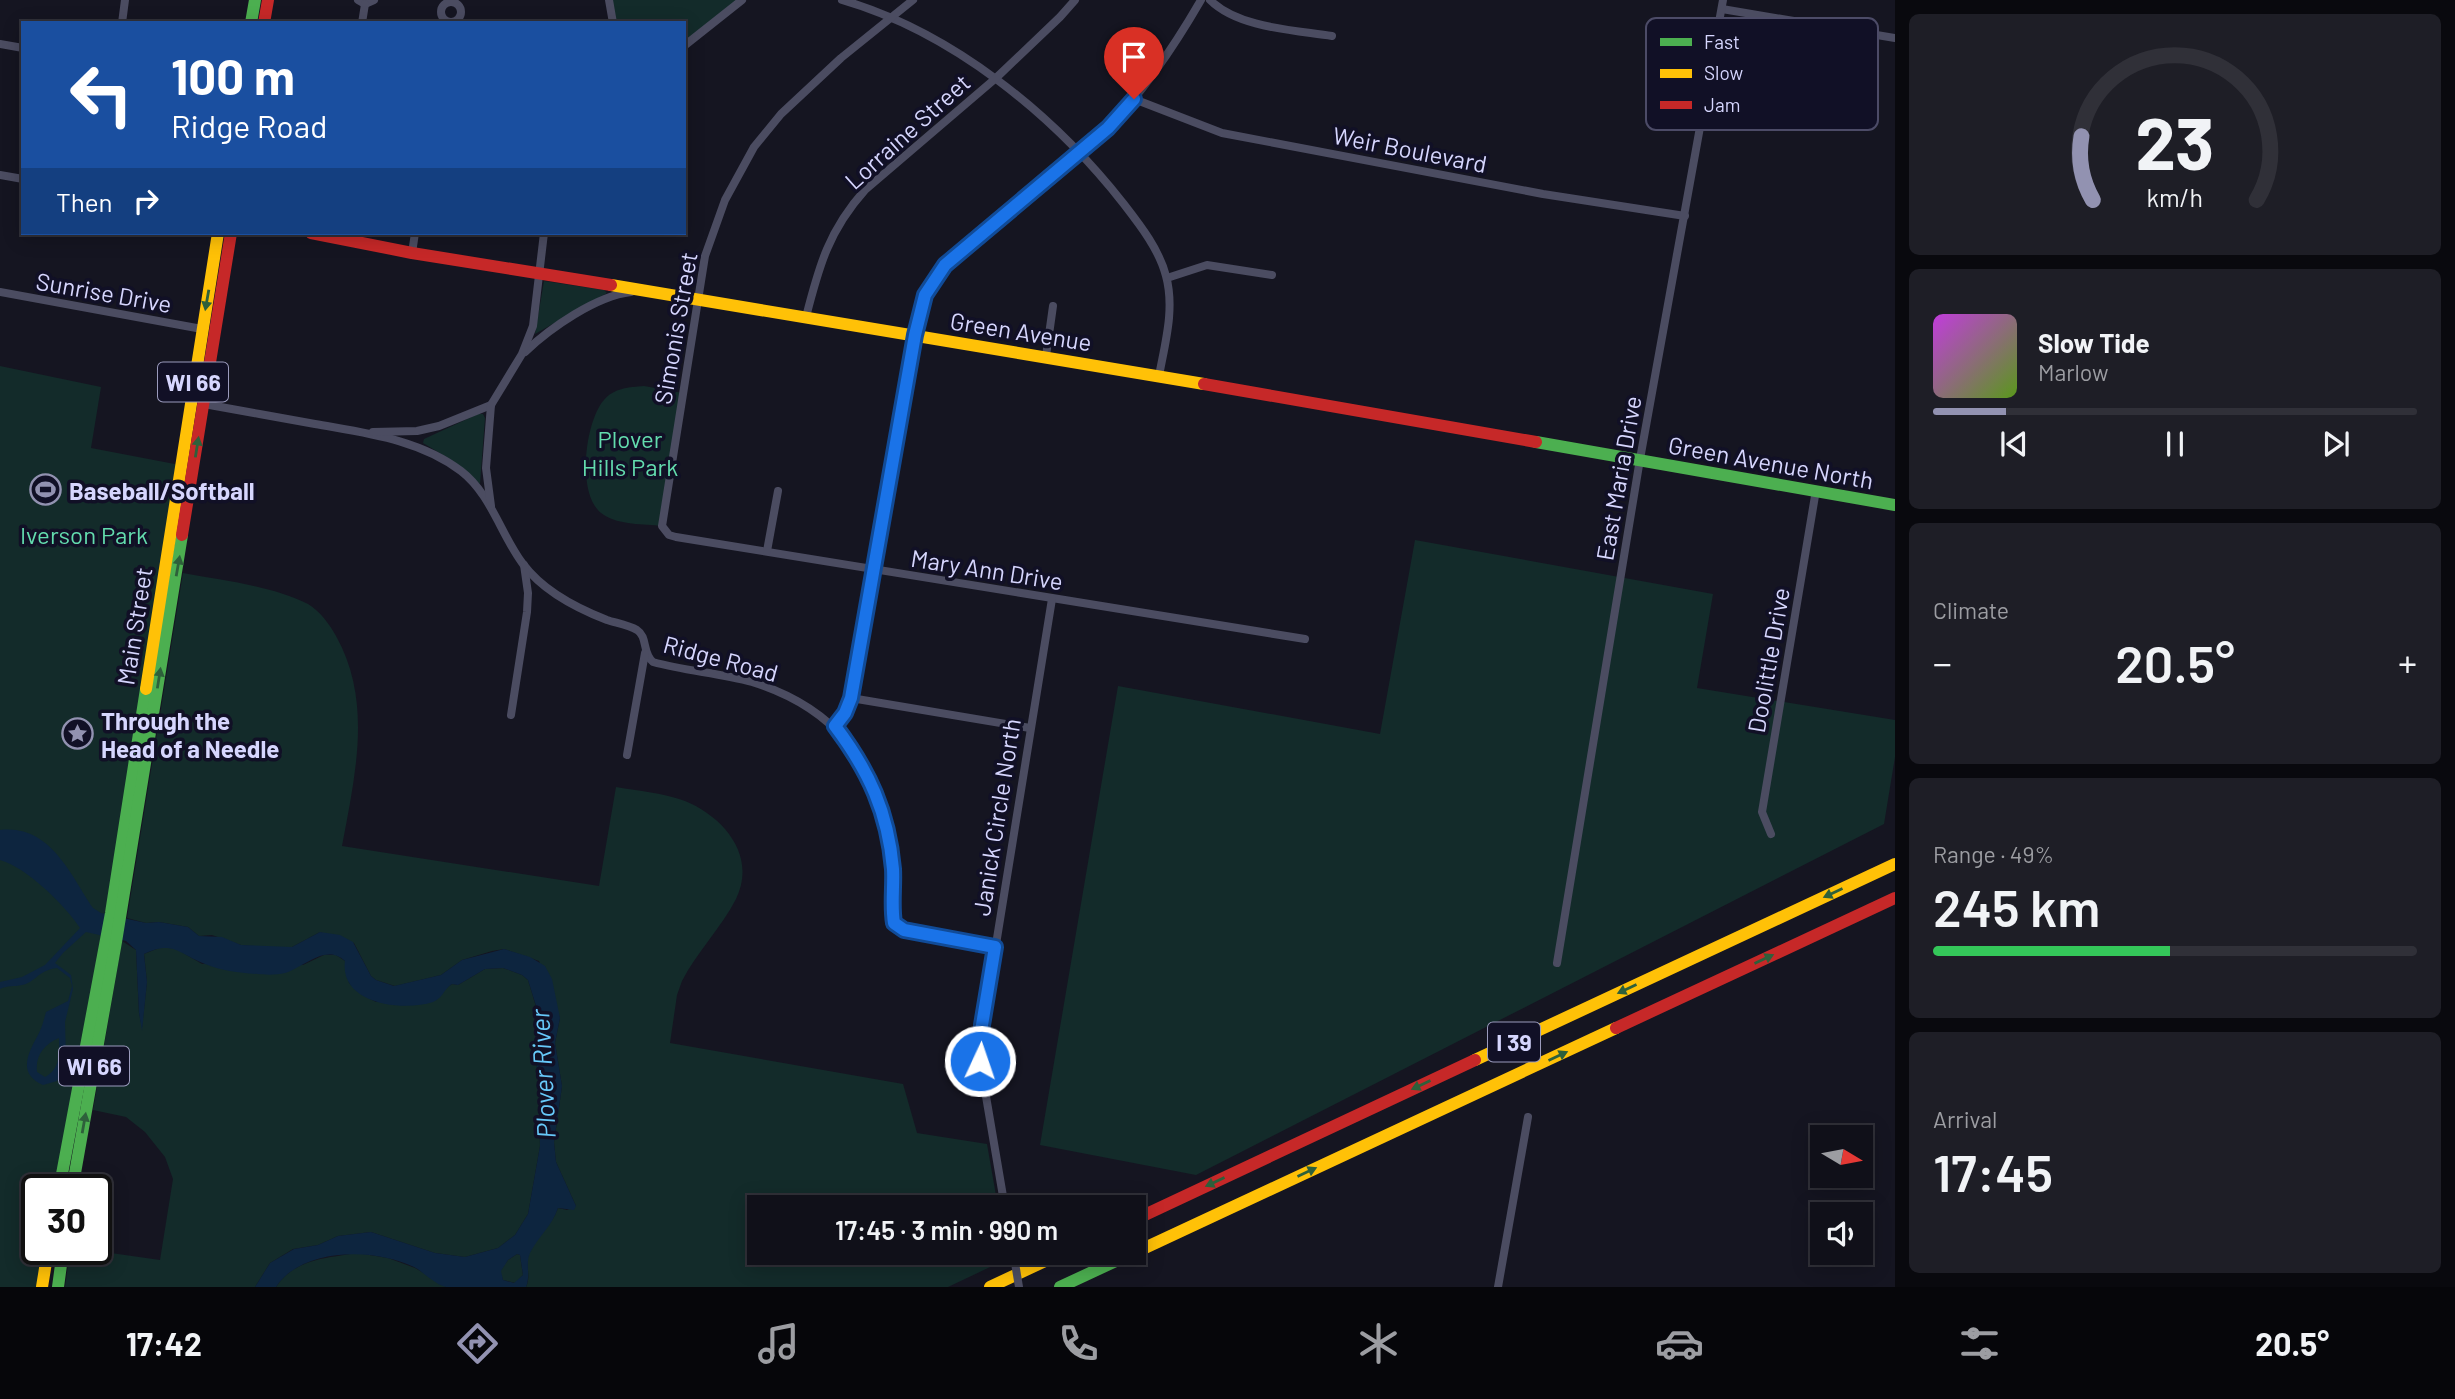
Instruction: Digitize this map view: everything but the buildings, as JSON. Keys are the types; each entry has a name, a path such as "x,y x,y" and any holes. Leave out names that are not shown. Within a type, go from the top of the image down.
{"main road":[{"path":"251,21 255,0"},
{"path":"264,21 268,0"},
{"name":"Main Street","path":"116,914 218,235"},
{"name":"Main Street","path":"62,1174 116,914 231,235"},
{"name":"Green Avenue","path":"331,235 412,253 1046,356 1640,459"},
{"name":"Green Avenue North","path":"1640,459 1816,491 1895,502"},
{"name":"I 39","path":"1146,1214 1895,864"},
{"name":"I 39","path":"1146,1247 1895,898"},
{"name":"Main Street","path":"75,1174 111,941"},
{"path":"42,1287 46,1265"},
{"path":"58,1287 61,1265"},
{"path":"990,1287 1037,1265"},
{"name":"I 39","path":"1060,1287 1108,1265"}],"street":[{"path":"122,21 125,0"},
{"path":"362,21 362,2 374,0"},
{"path":"609,0 613,21"},
{"path":"686,44 742,0"},
{"path":"842,0 892,18 996,78 1080,151 1139,225 1160,258 1170,295 1169,323 1159,376"},
{"name":"Simonis Street","path":"664,531 662,526 705,256 713,230 738,174 754,147 806,89 913,0"},
{"name":"Lorraine Street","path":"806,317 825,249 853,203 996,78 1075,0"},
{"path":"835,726 845,713 851,698 915,335 925,295 937,273 1108,128 1134,99 1186,25 1200,0"},
{"path":"1210,0 1224,12 1244,21 1332,36"},
{"path":"1723,5 1791,18"},
{"path":"0,44 21,48"},
{"name":"Weir Boulevard","path":"1134,99 1222,134 1543,194 1685,216"},
{"name":"East Maria Drive","path":"1557,963 1640,459 1700,130"},
{"path":"0,175 21,179"},
{"path":"412,253 415,235"},
{"path":"492,512 486,468 492,405 522,354 533,326 544,235"},
{"path":"1167,278 1207,265 1272,275"},
{"path":"522,354 560,323 609,298 641,291"},
{"name":"Sunrise Drive","path":"0,292 202,329"},
{"path":"1046,356 1053,306"},
{"name":"Ridge Road","path":"204,404 362,432 407,443 462,472 481,492 524,565 556,594 583,610 636,629 643,638 648,658 659,664 752,682 802,703 835,726 872,781 883,813 893,871 894,923 904,930 995,947"},
{"path":"362,432 417,431 439,426 492,405"},
{"path":"767,551 778,491"},
{"name":"Doolittle Drive","path":"1771,834 1762,812 1816,491"},
{"name":"Mary Ann Drive","path":"664,531 676,537 1305,639"},
{"path":"511,715 527,612 528,593 524,565"},
{"name":"Janick Circle North","path":"1003,1195 980,1061 982,1025 1052,599"},
{"path":"627,755 645,653"},
{"path":"851,698 1030,728"},
{"path":"1498,1287 1528,1117"},
{"path":"1015,1265 1019,1287"}],"green space":[{"path":"609,0 743,0 686,44 686,21 613,21"},
{"path":"544,281 604,290 607,293 535,334"},
{"name":"Iverson Park","path":"0,366 101,387 91,448 180,465 62,1174 21,1174 21,1265 46,1265 42,1287 0,1287"},
{"name":"Plover Hills Park","path":"644,386 683,393 662,526 624,522 604,515 595,506 586,477 588,441 597,410 612,393"},
{"path":"483,414 485,418 480,484 453,461 423,443 424,439"},
{"path":"1415,540 1713,594 1697,688 1895,720 1895,757 1884,824 1196,1175 1040,1145 1118,686 1380,734"},
{"path":"183,573 247,584 308,604 317,610 334,632 347,661 358,713 356,766 342,846 599,886 616,787 685,801 712,817 724,828 739,853 742,868 736,899 682,981 677,995 670,1043 903,1084 917,1133 987,1144 996,1195 747,1195 747,1265 994,1265 948,1287 526,1287 528,1258 533,1247 558,1208 567,1210 576,1206 556,1162 554,1142 562,1086 555,1043 560,1018 539,961 504,949 492,951 462,960 441,975 395,986 371,976 354,943 320,932 292,947 263,947 241,945 212,935 199,936 188,927 159,922 146,923 127,918"},
{"path":"122,941 136,950 142,1027 147,982 144,954 159,948 175,948 202,964 303,965 324,955 336,955 345,961 349,983 376,1002 446,988 452,984 458,985 485,969 503,968 528,980 537,1010 535,1052 539,1084 540,1146 528,1214 515,1235 498,1248 465,1257 435,1253 371,1232 338,1236 318,1245 293,1249 270,1263 255,1287 65,1287 68,1265 112,1265 112,1253 160,1260 173,1179 165,1157 145,1132 126,1117 93,1110"},
{"path":"357,1253 388,1258 415,1268 447,1287 276,1287 283,1278 302,1265"},
{"path":"520,1255 523,1275 515,1283 503,1280 500,1271 508,1260"}],"water":[{"name":"Plover River","path":"0,830 17,830 32,835 57,854 93,908 101,913 146,923 159,922 188,927 199,936 222,937 241,945 292,947 320,932 340,935 353,942 371,976 394,986 441,975 462,960 504,949 530,957 545,966 552,979 560,1018 555,1043 562,1086 554,1142 556,1162 576,1206 574,1210 558,1208 533,1247 529,1257 526,1287 446,1287 414,1267 380,1256 360,1254 321,1258 303,1264 288,1274 276,1287 255,1287 270,1263 294,1249 318,1245 338,1236 371,1232 435,1253 465,1257 498,1248 515,1235 528,1214 540,1146 539,1084 535,1052 537,1009 528,980 522,975 503,968 485,969 458,985 452,984 433,1002 406,1006 390,1005 362,996 352,987 346,976 345,961 330,954 315,958 285,973 264,975 218,968 176,950 162,948 144,954 147,982 142,1031 136,950 126,941 86,932 55,963 71,975 73,989 65,1022 66,1057 57,1081 43,1085 30,1074 27,1062 46,1012 68,1001 72,986 70,978 57,968 45,971 22,985 0,989 0,982 22,977 45,965 80,928 44,888 21,870 0,860","holes":["59,1038 56,1065 45,1077 37,1072 39,1056 45,1047","520,1255 523,1275 514,1283 503,1280 501,1271 508,1260"]}],"traffic: fast":[{"path":"251,21 255,0"},
{"path":"1536,442 1895,505"},
{"path":"75,1174 116,942 182,535"},
{"path":"62,1174 111,913 146,689"},
{"path":"58,1287 61,1265"},
{"path":"1060,1287 1107,1265"}],"traffic: slow":[{"path":"146,689 218,235"},
{"path":"611,285 1204,384"},
{"path":"1475,1060 1895,864"},
{"path":"1146,1247 1616,1028"},
{"path":"42,1287 46,1265"},
{"path":"990,1287 1037,1265"}],"traffic: jam":[{"path":"264,21 268,0"},
{"path":"182,535 231,235"},
{"path":"321,235 412,253 611,285"},
{"path":"1204,384 1536,442"},
{"path":"1616,1028 1895,898"},
{"path":"1146,1214 1475,1060"}],"place":[{"name":"Baseball/Softball","path":"46,490"},
{"name":"Through the Head of a Needle","path":"78,734"}],"route":[{"path":"980,1061 982,1025 995,947 904,930 894,923 893,871 883,813 872,781 835,726 848,708 851,698 915,335 930,285 945,265 1108,128 1134,99"}]}
